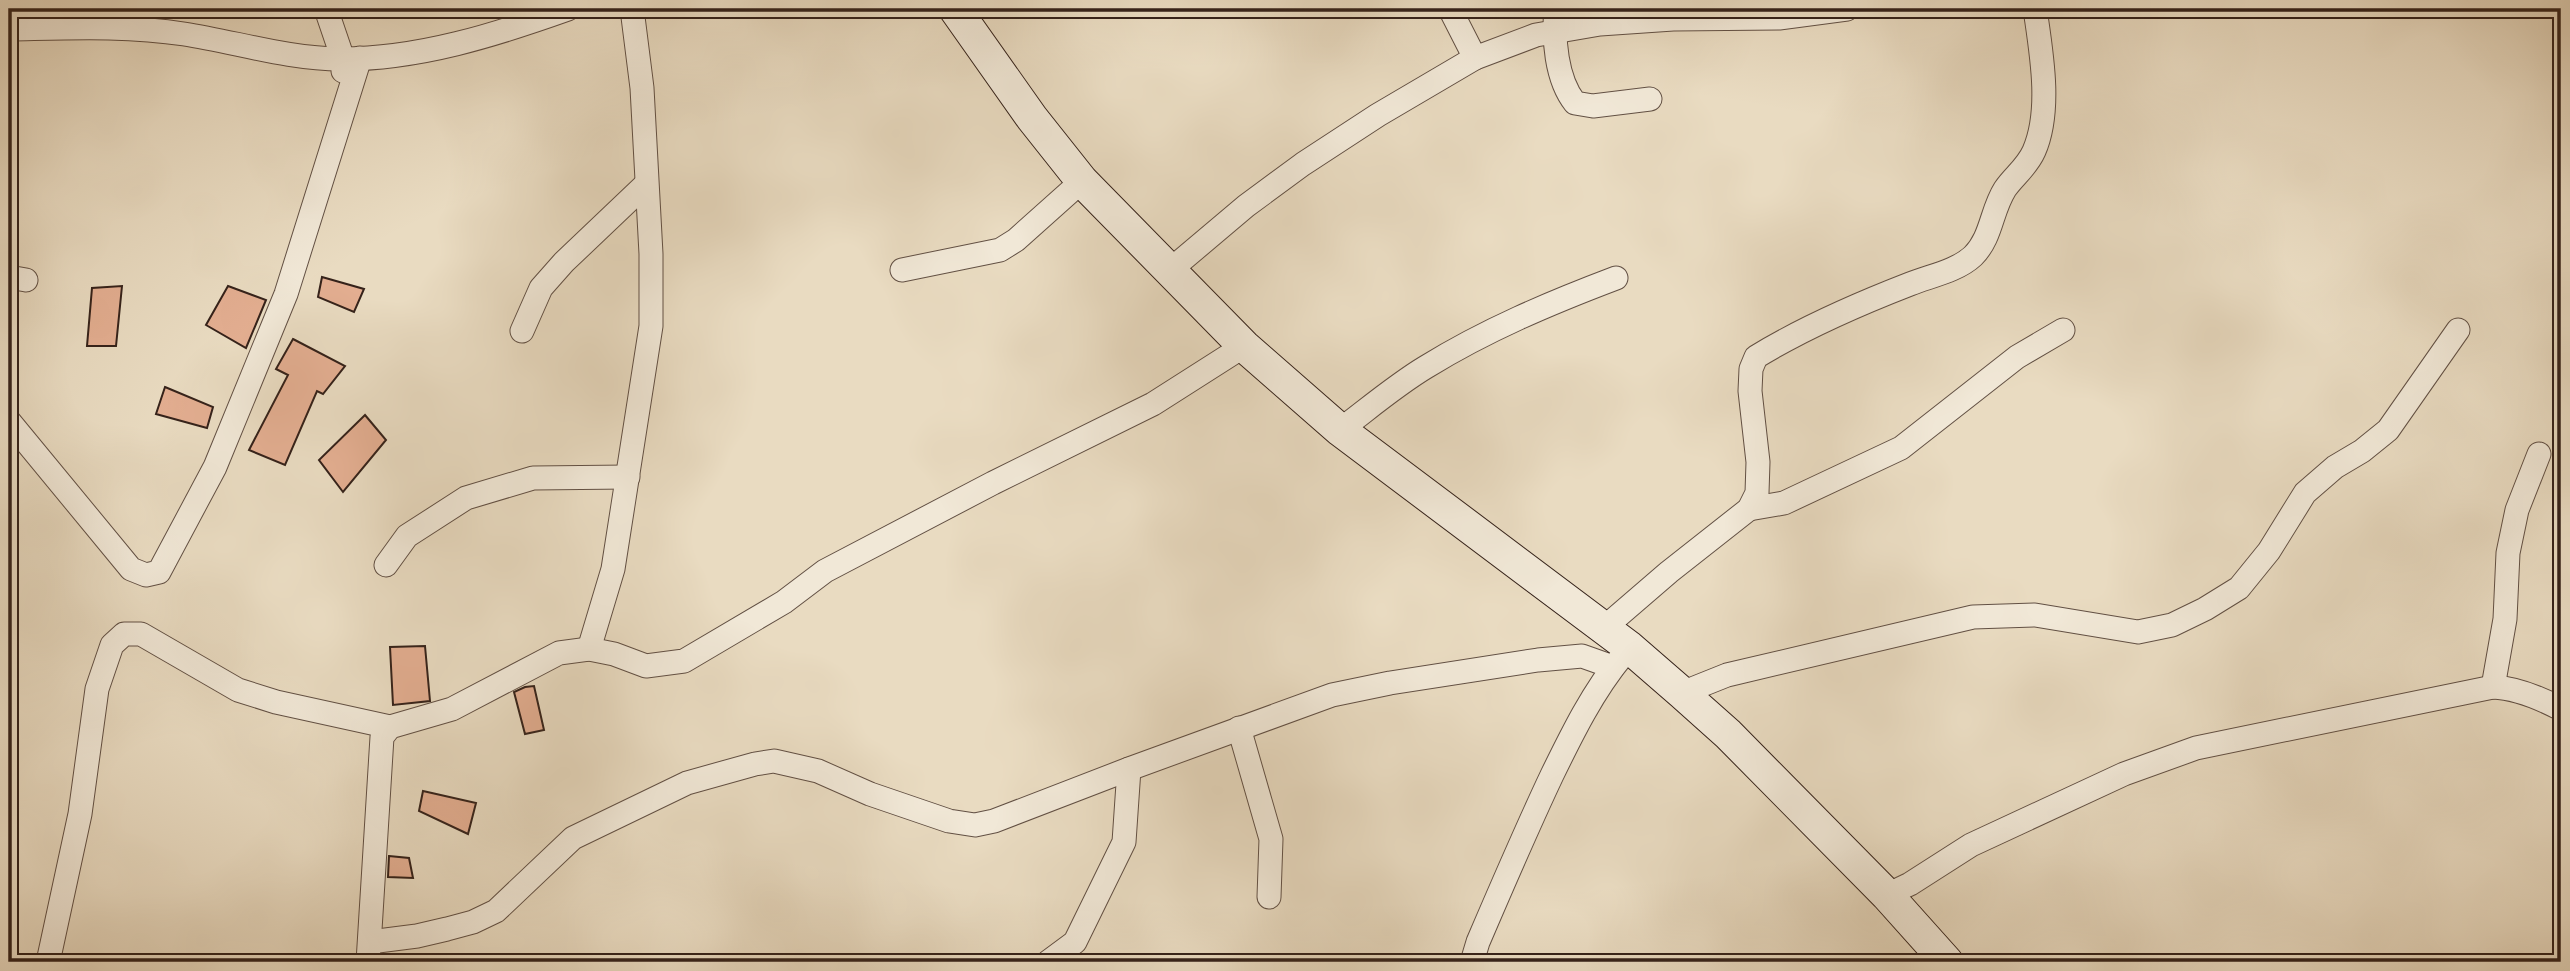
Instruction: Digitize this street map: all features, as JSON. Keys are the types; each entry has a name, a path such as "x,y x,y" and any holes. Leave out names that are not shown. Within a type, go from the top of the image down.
{"main road":[{"path":"955,9 1032,118 1082,181 1244,346 1340,430 1604,628 1621,657 1682,692 1728,734 1887,895 1947,962"}],"street":[{"path":"9,421 131,569 146,575 159,572 215,467 286,293 343,112 351,58 326,9"},
{"path":"9,29 137,28 315,58 351,58 405,54 451,46 568,9"},
{"path":"590,649 613,569 651,326 652,254 642,88 632,9"},
{"path":"1450,9 1475,58"},
{"path":"1556,9 1554,32 1566,91 1575,103 1593,106 1650,99"},
{"path":"1169,271 1246,206 1303,164 1378,115 1475,58 1536,36 1600,24 1673,19 1779,18 1847,9"},
{"path":"1604,628 1749,509 1757,493 1758,462 1750,391 1751,369 1756,357 1908,284 1962,265 1986,241 2004,190 2026,165 2035,149 2041,121 2042,59 2035,9"},
{"path":"902,270 1000,250 1016,240 1082,181"},
{"path":"522,331 541,288 564,262 646,184"},
{"path":"1340,430 1424,368 1475,338 1547,304 1616,278"},
{"path":"1749,509 1784,503 1900,448 2017,357 2063,330"},
{"path":"1682,692 1727,676 1973,617 2035,615 2138,632 2172,625 2205,609 2239,587 2269,551 2305,493 2335,467 2362,451 2388,430 2458,330"},
{"path":"48,962 80,814 97,688 112,645 124,634 141,634 238,690 276,702 390,727 452,709 559,653 590,649 614,654 646,666 684,661 784,602 825,570 1153,404 1244,346"},
{"path":"2493,687 2505,619 2508,553 2517,510 2539,454"},
{"path":"386,565 408,536 466,498 533,478 628,477"},
{"path":"390,727 382,737 369,952 473,922 496,911 573,838 687,783 755,764 774,761 795,764 870,794 949,821 975,825 994,821 1332,695 1390,682 1538,660 1582,656 1621,657"},
{"path":"1472,962 1478,942 1531,820 1566,746 1621,657"},
{"path":"1887,895 1910,884 1971,845 2124,774 2196,748 2493,687 2518,692 2561,709"},
{"path":"1239,728 1271,839 1269,897"},
{"path":"1048,962 1075,942 1124,842 1129,769"}],"building":[{"path":"322,277 364,289 354,312 318,297"},
{"path":"122,286 116,346 87,346 92,288"},
{"path":"228,286 266,300 246,348 206,325"},
{"path":"293,339 345,366 323,394 317,391 285,465 249,450 288,375 276,369"},
{"path":"165,387 213,407 207,428 156,414"},
{"path":"365,415 386,440 343,492 319,460"},
{"path":"425,646 430,701 393,705 390,647"},
{"path":"534,686 544,730 525,734 514,692"},
{"path":"423,791 476,803 468,834 419,811"},
{"path":"389,856 409,858 413,878 388,877"}]}
